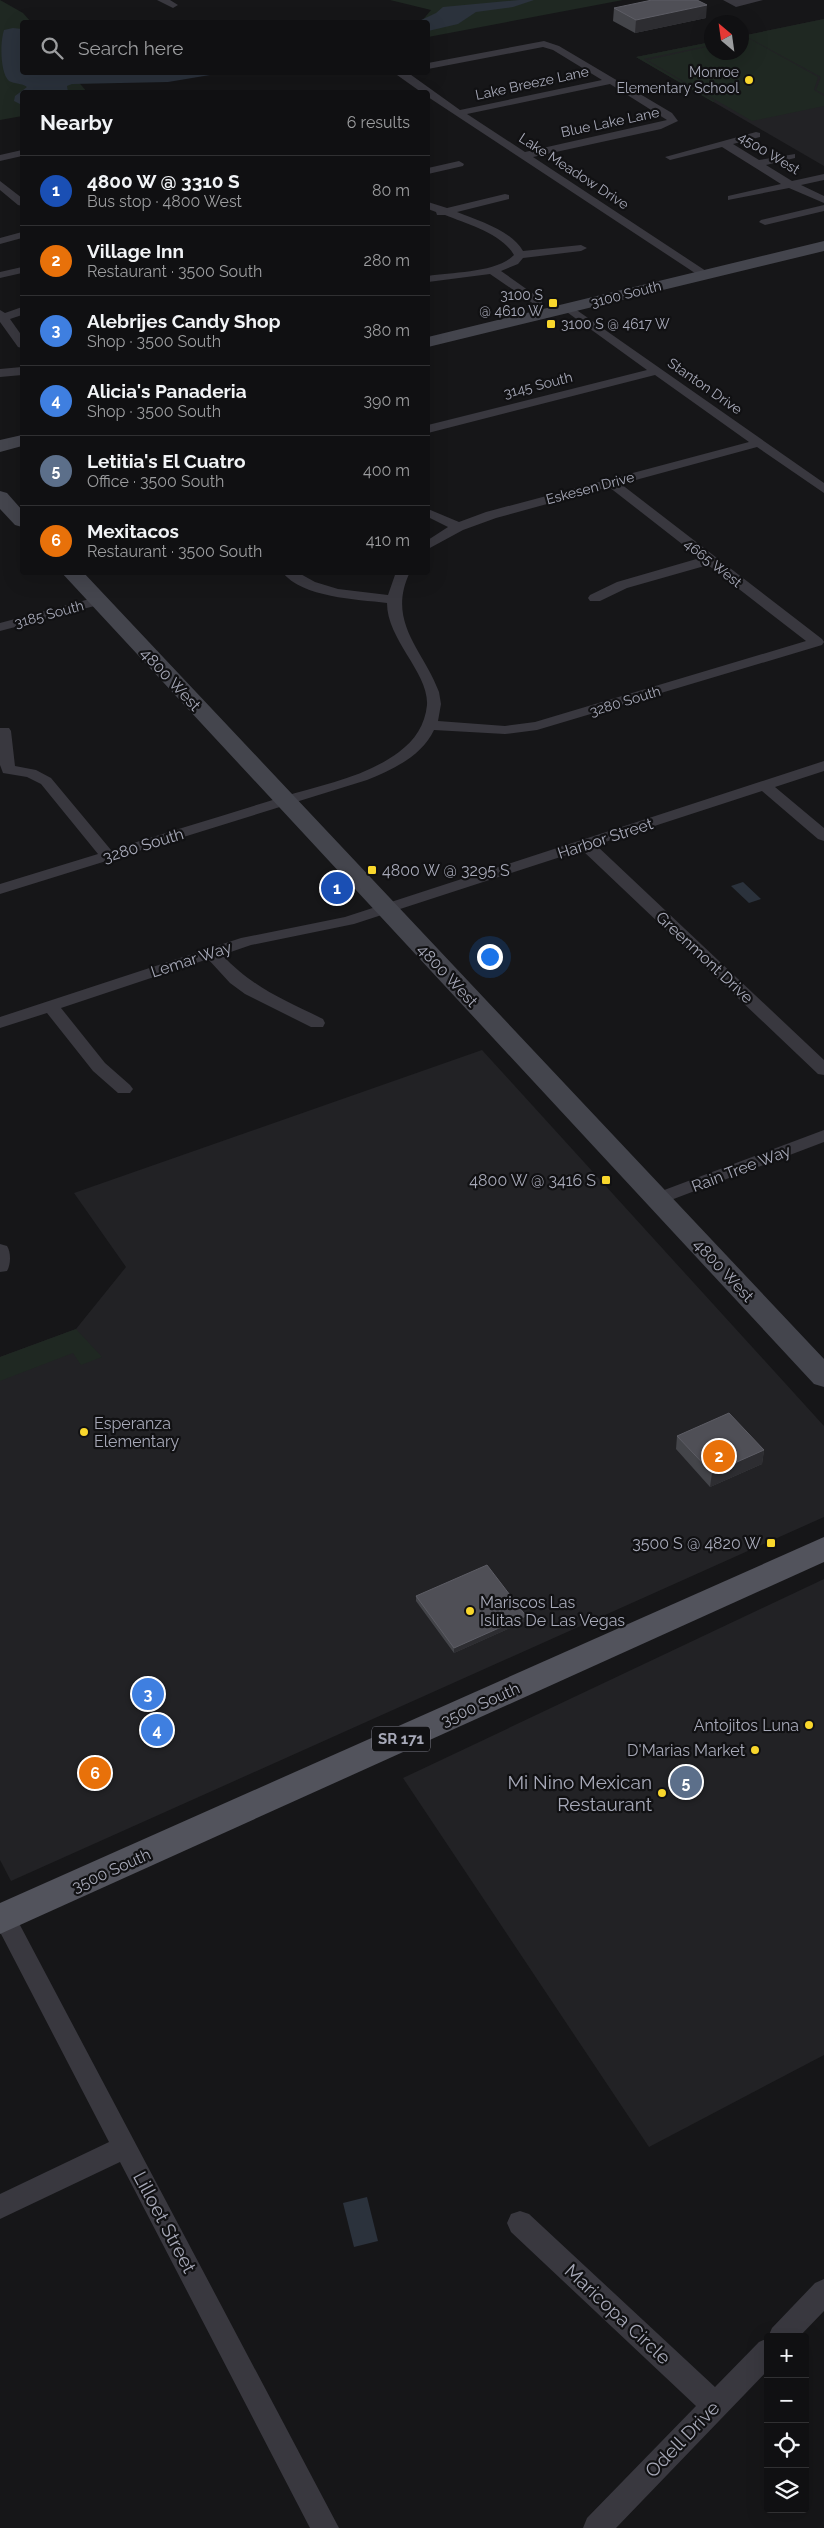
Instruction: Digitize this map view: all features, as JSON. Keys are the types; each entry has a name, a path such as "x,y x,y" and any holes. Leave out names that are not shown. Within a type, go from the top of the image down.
{"main road":[{"name":"3100 South","path":"430,342 824,246"},
{"path":"0,446 20,441"},
{"path":"0,497 20,519"},
{"name":"4800 West","path":"74,575 824,1376"},
{"name":"3500 South","path":"2,1918 824,1549"}],"street":[{"path":"162,0 173,5"},
{"path":"732,2 758,0"},
{"path":"430,66 544,44 556,48 611,81"},
{"name":"Lake Meadow Drive","path":"404,75 423,90"},
{"name":"Lake Breeze Lane","path":"458,113 611,81"},
{"name":"Blue Lake Lane","path":"523,156 661,126 673,121 668,115 611,81"},
{"name":"Lake Meadow Drive","path":"430,95 705,275"},
{"path":"670,157 756,135"},
{"name":"4500 West","path":"725,144 791,185 824,200"},
{"path":"1,156 20,153"},
{"path":"756,164 791,156"},
{"path":"430,171 459,164"},
{"path":"732,198 824,177"},
{"path":"0,184 20,201"},
{"path":"430,216 505,197"},
{"path":"430,206 509,241 519,250 520,254"},
{"path":"765,222 824,208"},
{"path":"0,242 20,236"},
{"path":"430,279 492,270 512,264 520,254 581,248"},
{"path":"0,275 20,270"},
{"path":"492,270 538,302"},
{"name":"Stanton Drive","path":"568,308 824,489"},
{"path":"20,312 1,317 20,341"},
{"path":"0,372 20,371"},
{"name":"3145 South","path":"430,428 656,371"},
{"name":"Eskesen Drive","path":"430,543 458,527 508,510 758,443"},
{"name":"4665 West","path":"610,482 817,642"},
{"path":"430,513 458,527"},
{"path":"595,598 622,585 710,560"},
{"path":"292,575 302,584 319,589 394,600"},
{"path":"286,802 348,782 386,766 416,745 428,726 434,704 432,695 398,624 394,600 401,575"},
{"name":"3185 South","path":"0,627 97,600"},
{"name":"3280 South","path":"428,726 505,730 537,726 817,642"},
{"path":"4,731 4,771 31,773 46,781 108,856"},
{"name":"Harbor Street","path":"386,909 824,766"},
{"path":"765,786 824,836"},
{"name":"3280 South","path":"0,889 286,802"},
{"name":"Greenmont Drive","path":"585,844 824,1070"},
{"name":"Lemar Way","path":"0,1023 210,952 266,936 348,921 386,909"},
{"path":"210,952 236,979 251,990 317,1023"},
{"path":"50,1005 99,1067 124,1089"},
{"name":"Rain Tree Way","path":"657,1199 824,1136"},
{"path":"0,1250 0,1266"},
{"name":"Lilloet Street","path":"2,1918 125,2147 325,2528"},
{"path":"0,2207 125,2147"},
{"name":"Maricopa Circle","path":"520,2223 715,2405"},
{"path":"785,2333 824,2292"},
{"name":"Odell Drive","path":"597,2528 764,2355"}],"shaded area":[{"path":"0,0 23,13 29,20 20,20 20,75 73,75 85,90 20,90 20,116 0,120"},
{"path":"390,0 623,0 430,37 430,20 423,20 431,10"},
{"path":"534,0 513,7 476,12 458,24 430,31 430,20 421,20 436,13 443,7"},
{"name":"Monroe Elementary School","path":"824,19 824,166 636,57 704,43 704,60 749,60 749,35"},
{"path":"824,19 824,94 816,90 821,77 749,39 749,35"},
{"path":"20,29 20,75 210,75 168,82 72,84 67,86 68,90 23,90 27,87 9,81 2,65 1,49 4,30"},
{"path":"750,39 818,77 814,90 824,96 824,106 752,121 647,60 704,48 704,60 749,60"},
{"path":"704,43 704,46 644,59 715,101 713,102 636,57"},
{"path":"20,92 20,104 14,101 15,96"},
{"path":"743,882 761,899 749,903 731,886"},
{"path":"482,1050 824,1426 824,1517 11,1881 0,1860 0,1357 76,1329 126,1267 74,1193"},
{"path":"76,1329 102,1357 81,1365 73,1353 0,1381 0,1357"},
{"path":"824,1579 824,2055 649,2147 403,1778"},
{"path":"367,2197 378,2241 354,2247 343,2203"}],"building":[{"path":"652,0 697,0 707,5 636,20 614,8"},
{"path":"729,1413 764,1450 712,1473 677,1436"},
{"name":"Mariscos Las Islitas De Las Vegas","path":"487,1565 526,1616 454,1648 416,1596"}],"place":[{"name":"Monroe Elementary School","path":"749,80"},
{"name":"3100 S @ 4610 W","path":"553,303"},
{"name":"3100 S @ 4617 W","path":"551,324"},
{"name":"4800 W @ 3295 S","path":"372,870"},
{"name":"4800 W @ 3310 S","path":"337,888"},
{"name":"4800 W @ 3416 S","path":"606,1180"},
{"name":"Esperanza Elementary","path":"84,1432"},
{"name":"Village Inn","path":"719,1456"},
{"name":"3500 S @ 4820 W","path":"771,1543"},
{"name":"Mariscos Las Islitas De Las Vegas","path":"470,1611"},
{"name":"Alebrijes Candy Shop","path":"148,1694"},
{"name":"Antojitos Luna","path":"809,1725"},
{"name":"Alicia's Panaderia","path":"157,1730"},
{"name":"D'Marias Market","path":"755,1750"},
{"name":"Mexitacos","path":"95,1773"},
{"name":"Letitia's El Cuatro","path":"686,1782"},
{"name":"Mi Nino Mexican Restaurant","path":"662,1793"}]}
